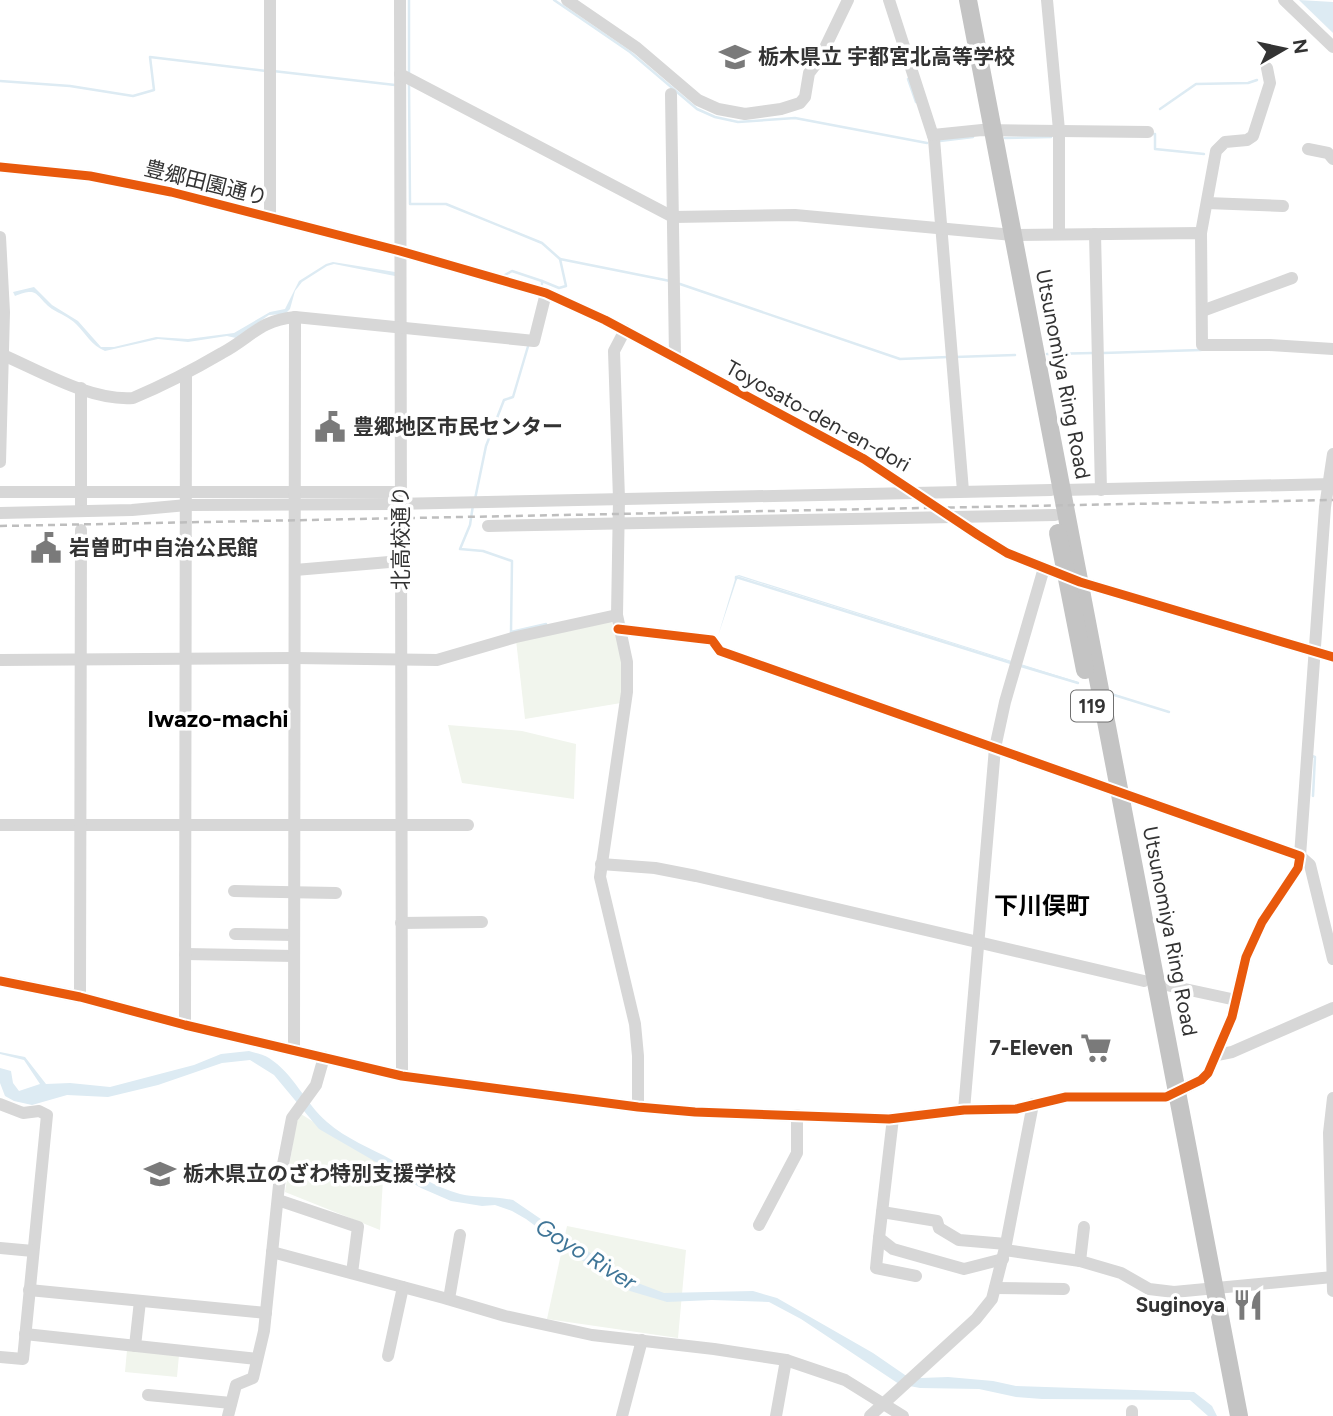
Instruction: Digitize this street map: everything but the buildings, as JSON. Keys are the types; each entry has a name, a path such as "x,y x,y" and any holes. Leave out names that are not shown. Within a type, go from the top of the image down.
{"highway":[{"name":"Utsunomiya Ring Road","path":"957,0 988,130"},
{"name":"Utsunomiya Ring Road","path":"968,0 988,130 1233,1414"},
{"name":"Utsunomiya Ring Road","path":"1057,490 1055,515 1073,579"}],"street":[{"path":"270,0 270,217"},
{"name":"北高校通り","path":"400,0 402,1076"},
{"path":"567,0 637,48 698,100 718,109 745,114 781,109 800,103 805,97 808,73 819,60 848,0"},
{"path":"889,0 933,135 963,491"},
{"path":"1047,0 1059,130 1059,234"},
{"path":"1284,0 1333,47"},
{"path":"1266,68 1270,83 1253,136 1247,140 1225,142 1216,151 1201,233 1202,345 1333,349"},
{"path":"400,74 673,216 795,215 1008,235 1201,233"},
{"path":"671,94 676,357"},
{"path":"933,135 988,130 1147,132"},
{"path":"1308,149 1328,153 1333,159"},
{"name":"豊郷田園通り","path":"0,167 60,172 131,183 400,251"},
{"path":"1207,204 1283,206"},
{"path":"1096,234 1101,490"},
{"path":"0,237 4,312 0,459"},
{"name":"Toyosato-den-en-dori","path":"400,251 546,293 625,330 864,459 993,545 1044,568 1333,657"},
{"path":"1202,311 1292,278"},
{"path":"3,355 99,396 133,398 186,373 226,351 262,325 278,319 295,317 534,341 546,293"},
{"path":"294,1050 295,317"},
{"path":"625,330 614,351 619,499 617,622 627,662 627,692 600,877 635,1024 638,1107"},
{"path":"185,1025 186,373"},
{"path":"81,388 81,511"},
{"path":"0,981 80,997 185,1025 402,1076 638,1107 695,1112 893,1118 964,1110 1016,1109 1066,1097 1172,1094 1201,1080 1208,1073 1232,1017 1246,957 1262,922 1298,868 1314,651 1333,454"},
{"path":"0,492 187,491 295,498 619,499 1330,484"},
{"path":"0,513 132,510 295,498"},
{"path":"488,526 1055,515"},
{"path":"80,997 81,530"},
{"path":"295,570 401,561"},
{"path":"964,1110 995,748 1004,702 1044,568"},
{"path":"0,660 437,660 516,637 617,622 712,640 720,651 1300,856 1310,865 1329,927 1333,959"},
{"path":"0,825 468,825"},
{"path":"601,864 654,867 1236,1000"},
{"path":"234,891 336,893"},
{"path":"401,923 482,922"},
{"path":"235,934 294,935"},
{"path":"186,954 294,956"},
{"path":"1217,1055 1232,1052 1333,1008"},
{"path":"148,1395 230,1410 236,1385 253,1378 264,1331 278,1200 292,1118 316,1085 324,1058"},
{"path":"882,1212 937,1221 939,1228 959,1240 1005,1251 1080,1261 1121,1273 1149,1289 1174,1292 1332,1282 1329,1133 1333,1098"},
{"path":"0,1104 23,1113 39,1111 47,1115 23,1359 0,1357"},
{"path":"870,1416 976,1319 992,1299 1005,1251 1032,1104"},
{"path":"759,1225 797,1153 797,1115"},
{"path":"893,1118 876,1268 916,1276"},
{"path":"278,1200 358,1227 352,1273"},
{"path":"1080,1261 1084,1227"},
{"path":"449,1299 460,1235"},
{"path":"879,1238 893,1249 964,1269 1005,1251"},
{"path":"0,1248 33,1251"},
{"path":"272,1252 505,1316 592,1335 786,1360 845,1380 903,1416"},
{"path":"388,1356 403,1287"},
{"path":"995,1289 1064,1289"},
{"path":"29,1290 266,1313"},
{"path":"135,1346 140,1301"},
{"path":"25,1334 257,1359"},
{"path":"622,1416 642,1340"},
{"path":"776,1416 786,1360"}],"shaded area":[{"path":"611,620 622,658 621,703 525,719 516,640"},
{"path":"448,725 522,731 576,744 574,799 462,783"},
{"path":"301,1114 377,1162 383,1179 380,1230 285,1192 296,1124"},
{"path":"567,1226 686,1250 678,1338 547,1319"},
{"path":"127,1350 179,1355 177,1377 125,1372"}],"water":[{"path":"1299,0 1333,2 1333,33"},
{"path":"333,262 395,272 395,276 334,264 302,282 285,314 269,315 236,338 227,336 188,342 158,339 105,351 73,322 52,309 33,292 15,296 13,292 34,287 52,305 78,321 101,347 114,347 156,337 188,339 234,333 270,312 285,309 299,281"},
{"path":"739,575 1078,683 738,576 718,636 736,576"},
{"name":"Goyo River","path":"249,1051 265,1056 278,1065 319,1114 350,1138 442,1188 466,1195 513,1200 630,1280 664,1293 753,1291 777,1298 873,1353 905,1375 993,1381 1016,1386 1194,1392 1212,1406 1217,1416 1208,1416 1190,1400 1042,1399 1016,1397 979,1389 920,1388 899,1384 801,1319 769,1302 667,1302 630,1291 512,1211 495,1205 482,1206 451,1201 421,1188 319,1129 274,1075 250,1060 222,1063 158,1085 108,1097 67,1095 32,1105 5,1096 0,1083 0,1068 11,1071 13,1083 19,1091 40,1084 24,1060 0,1052 25,1057 46,1084 70,1083 110,1087 194,1065 221,1054"}],"waterway":[{"path":"409,0 409,74"},
{"path":"554,0 630,52 697,109 715,117 738,122 795,118 927,143"},
{"path":"0,81 70,86 133,96 154,90 150,57 266,71"},
{"path":"273,71 395,85"},
{"path":"908,79 916,102"},
{"path":"1160,109 1196,84 1248,83 1257,80"},
{"path":"409,84 410,204 446,204 542,243 560,259"},
{"path":"1152,134 1155,134 1155,149 1204,154"},
{"path":"940,141 973,137"},
{"path":"1005,138 1051,137"},
{"path":"542,284 542,281 559,288 566,286 560,259 670,281"},
{"path":"503,276 512,271 542,281"},
{"path":"680,284 900,359 948,357"},
{"path":"475,499 486,446 504,400 513,397 529,343"},
{"path":"1103,353 1201,350"},
{"path":"1047,354 1093,353"},
{"path":"955,357 1015,355"},
{"path":"473,505 470,525 460,549 483,551 512,561 511,632 546,624"},
{"path":"736,579 1011,663"},
{"path":"1021,666 1078,683"},
{"path":"1111,694 1169,712"},
{"path":"1312,756 1315,757 1313,796"}],"railway":[{"path":"0,526 1333,500"}],"cycle path":[{"path":"0,167 90,176 171,192 400,251 546,293 605,320 864,459 1007,553 1080,582 1333,657"},
{"path":"0,981 80,997 185,1025 402,1076 695,1112 889,1119 964,1110 1016,1109 1066,1097 1166,1097 1201,1080 1208,1073 1232,1017 1246,957 1262,922 1298,868 1300,856 720,651 712,640 618,629"}],"place":[{"name":"栃木県立 宇都宮北高等学校","path":"735,57"},
{"name":"豊郷地区市民センター","path":"330,427"},
{"name":"岩曽町中自治公民館","path":"46,548"},
{"name":"7-Eleven","path":"1096,1048"},
{"name":"栃木県立のざわ特別支援学校","path":"160,1174"},
{"name":"Suginoya","path":"1248,1305"}],"district":[{"name":"Iwazo-machi","path":"218,719"},
{"name":"下川俣町","path":"1042,906"}]}
